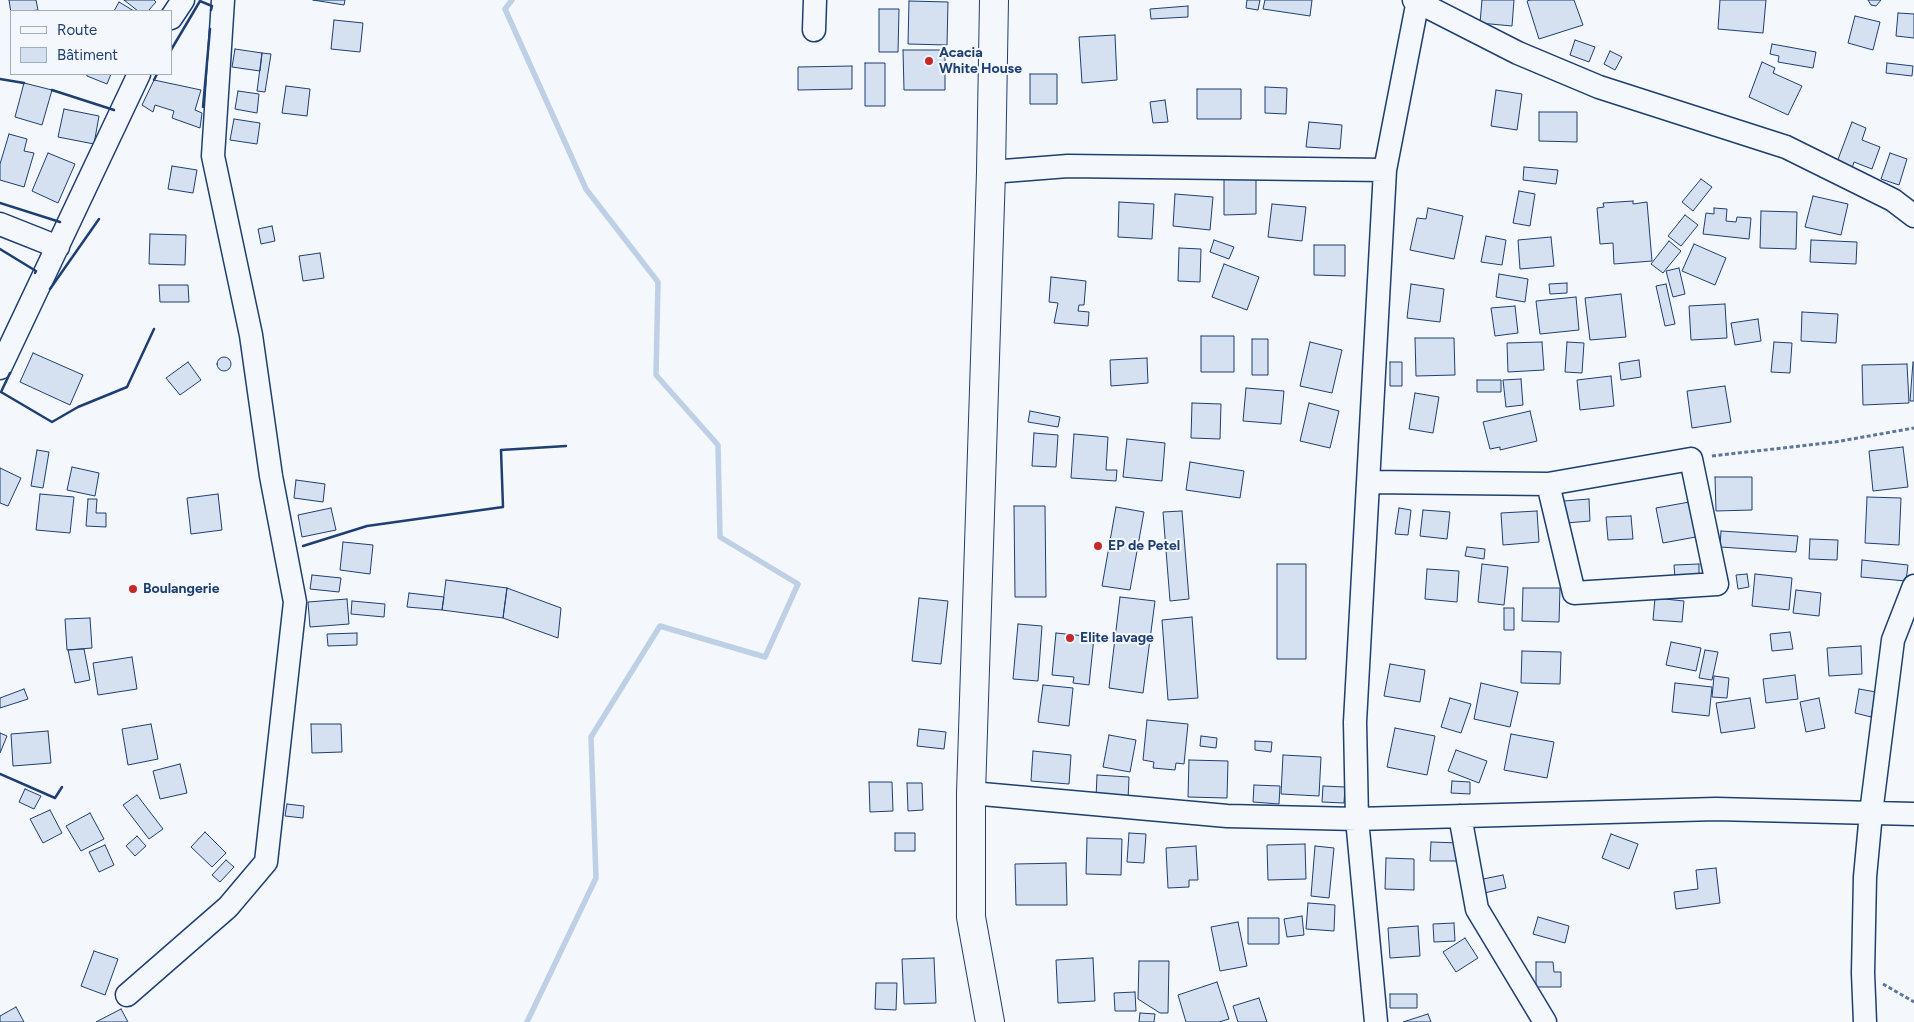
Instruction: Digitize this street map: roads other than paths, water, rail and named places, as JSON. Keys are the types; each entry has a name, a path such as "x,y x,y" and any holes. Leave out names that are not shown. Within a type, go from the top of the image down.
{"highway":[{"path":"990,1022 971,917 971,793 991,172 994,0"}],"street":[{"path":"172,16 182,0"},
{"path":"127,995 228,907 266,862 295,602 272,476 252,336 214,156 223,0"},
{"path":"814,30 815,0"},
{"path":"1376,1022 1357,819 1355,722 1370,482 1385,170 1399,90 1418,1 1518,53 1599,87 1786,147 1893,200 1914,216"},
{"path":"0,368 139,75"},
{"path":"991,172 1068,166 1313,167 1385,170"},
{"path":"0,224 58,247"},
{"path":"1370,482 1548,484 1691,458 1717,584 1574,592 1548,484"},
{"path":"1865,1022 1863,973 1865,877 1871,813 1893,640 1914,586"},
{"path":"971,793 1227,816 1357,819 1716,810 1914,814"},
{"path":"1460,816 1477,909 1545,1022"}],"waterway":[{"path":"512,0 505,9 586,189 658,282 656,375 718,445 720,537 798,584 765,657 660,626 591,737 596,878 527,1022"}],"place":[{"name":"Acacia White House","path":"929,61"},
{"name":"EP de Petel","path":"1098,546"},
{"name":"Boulangerie","path":"133,589"},
{"name":"Elite lavage","path":"1070,638"}]}
